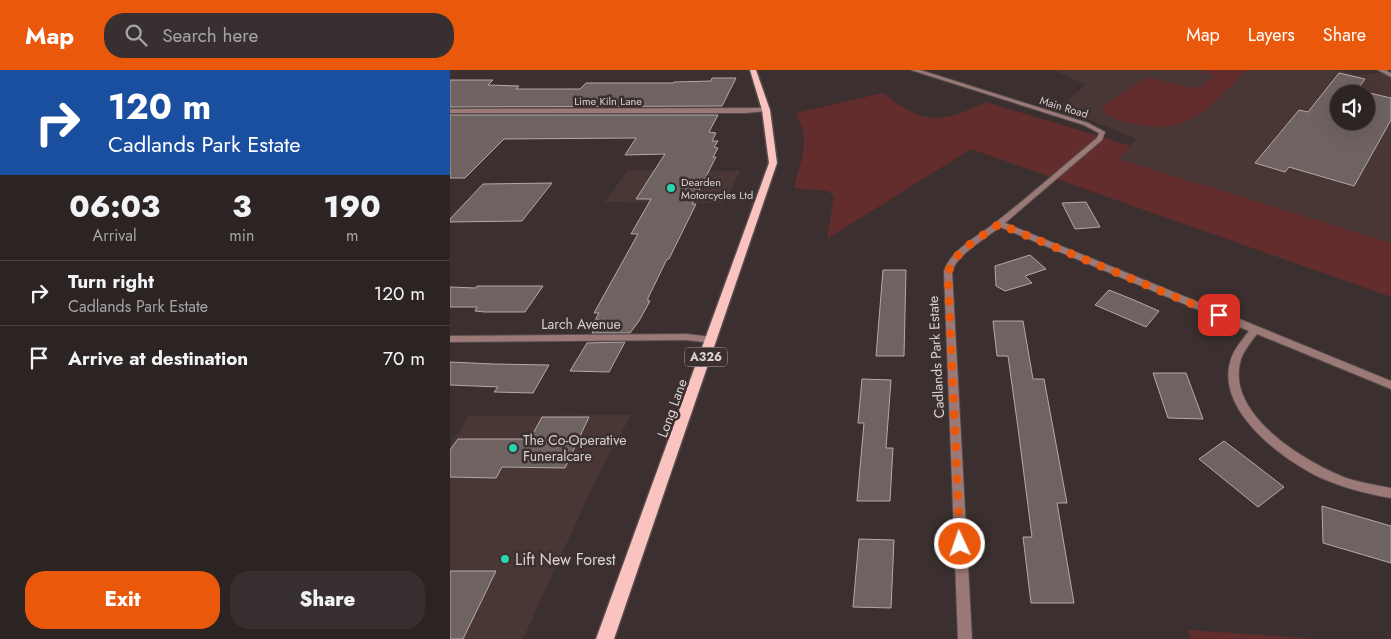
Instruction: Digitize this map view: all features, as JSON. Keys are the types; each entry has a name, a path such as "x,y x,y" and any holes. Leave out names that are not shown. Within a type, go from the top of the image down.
{"main road":[{"name":"Long Lane","path":"605,639 773,163 766,110 753,70"}],"street":[{"name":"Main Road","path":"914,70 1086,124 1102,132 1100,139 999,224"},
{"path":"1381,70 1391,75"},
{"name":"Lime Kiln Lane","path":"450,111 766,110"},
{"path":"999,224 1391,385"},
{"name":"Cadlands Park Estate","path":"965,639 948,271 950,265 960,253 999,224"},
{"path":"1255,330 1235,360 1233,373 1238,398 1248,415 1280,448 1318,471 1342,481 1391,493"},
{"name":"Larch Avenue","path":"450,339 686,337 712,340"}],"shaded area":[{"path":"1054,70 1335,70 1359,75 1391,72 1391,243 1118,159 1137,139 1058,107 1086,85"},
{"path":"1207,70 1247,70 1210,106 1185,122 1170,126 1154,127 1121,121 1102,111 1103,106 1147,77 1188,87 1200,87 1215,76 1204,72"},
{"path":"883,93 910,111 933,118 957,114 986,102 1131,146 1119,159 1391,243 1391,297 971,149 827,239 834,196 828,191 794,188 802,159 804,142 801,124 796,113"},
{"path":"628,170 740,171 724,203 605,202"},
{"name":"Lift New Forest","path":"631,415 596,479 523,639 450,639 450,445 469,416"},
{"path":"1188,630 1318,639 1191,639"}],"building":[{"path":"1339,73 1365,79 1361,85 1330,85 1330,130 1375,130 1375,94 1391,98 1391,120 1354,186 1289,167 1285,172 1255,163 1299,110 1308,112"},
{"path":"712,78 736,78 722,106 450,107 450,80 493,80 488,85 519,86 516,89 580,89 586,83 673,83 711,81"},
{"path":"450,115 718,115 709,132 716,133 712,141 718,141 714,147 718,148 713,157 716,157 692,204 696,204 648,298 648,301 650,301 630,333 592,333 600,320 595,320 599,313 594,313 638,234 631,234 651,199 636,199 665,154 625,155 636,138 504,139 465,178 450,178"},
{"path":"552,183 522,221 450,222 450,219 483,184"},
{"path":"1086,202 1100,227 1075,229 1062,203"},
{"path":"1030,255 1046,269 1025,276 1032,283 1005,291 996,286 995,266"},
{"path":"883,270 906,270 904,356 876,356"},
{"path":"477,286 543,286 525,312 485,312 475,311 477,307 450,307 450,287 476,288"},
{"path":"1109,290 1159,311 1146,327 1095,305"},
{"path":"993,321 1023,321 1033,379 1044,379 1067,503 1057,503 1074,603 1031,603 1023,537 1032,537 1018,428 1008,356 997,356"},
{"path":"625,342 609,372 570,371 587,343"},
{"path":"450,362 549,365 533,393 494,392 498,387 450,385"},
{"path":"1153,373 1186,373 1203,419 1168,418"},
{"path":"862,379 891,380 886,448 893,448 890,501 857,501 864,423 858,423"},
{"name":"The Co-Operative Funeralcare","path":"542,417 589,417 565,468 502,467 496,478 450,477 450,450 458,439 530,439"},
{"path":"1224,441 1284,487 1258,507 1199,459"},
{"path":"1322,506 1391,526 1391,563 1323,543"},
{"path":"859,539 894,540 891,608 853,607"},
{"path":"450,571 496,571 463,639 450,639"}],"place":[{"name":"Dearden Motorcycles Ltd","path":"671,188"},
{"name":"The Co-Operative Funeralcare","path":"513,448"},
{"name":"Lift New Forest","path":"505,559"}],"route":[{"path":"960,544 948,277 950,265 960,253 999,224 1219,315"}]}
